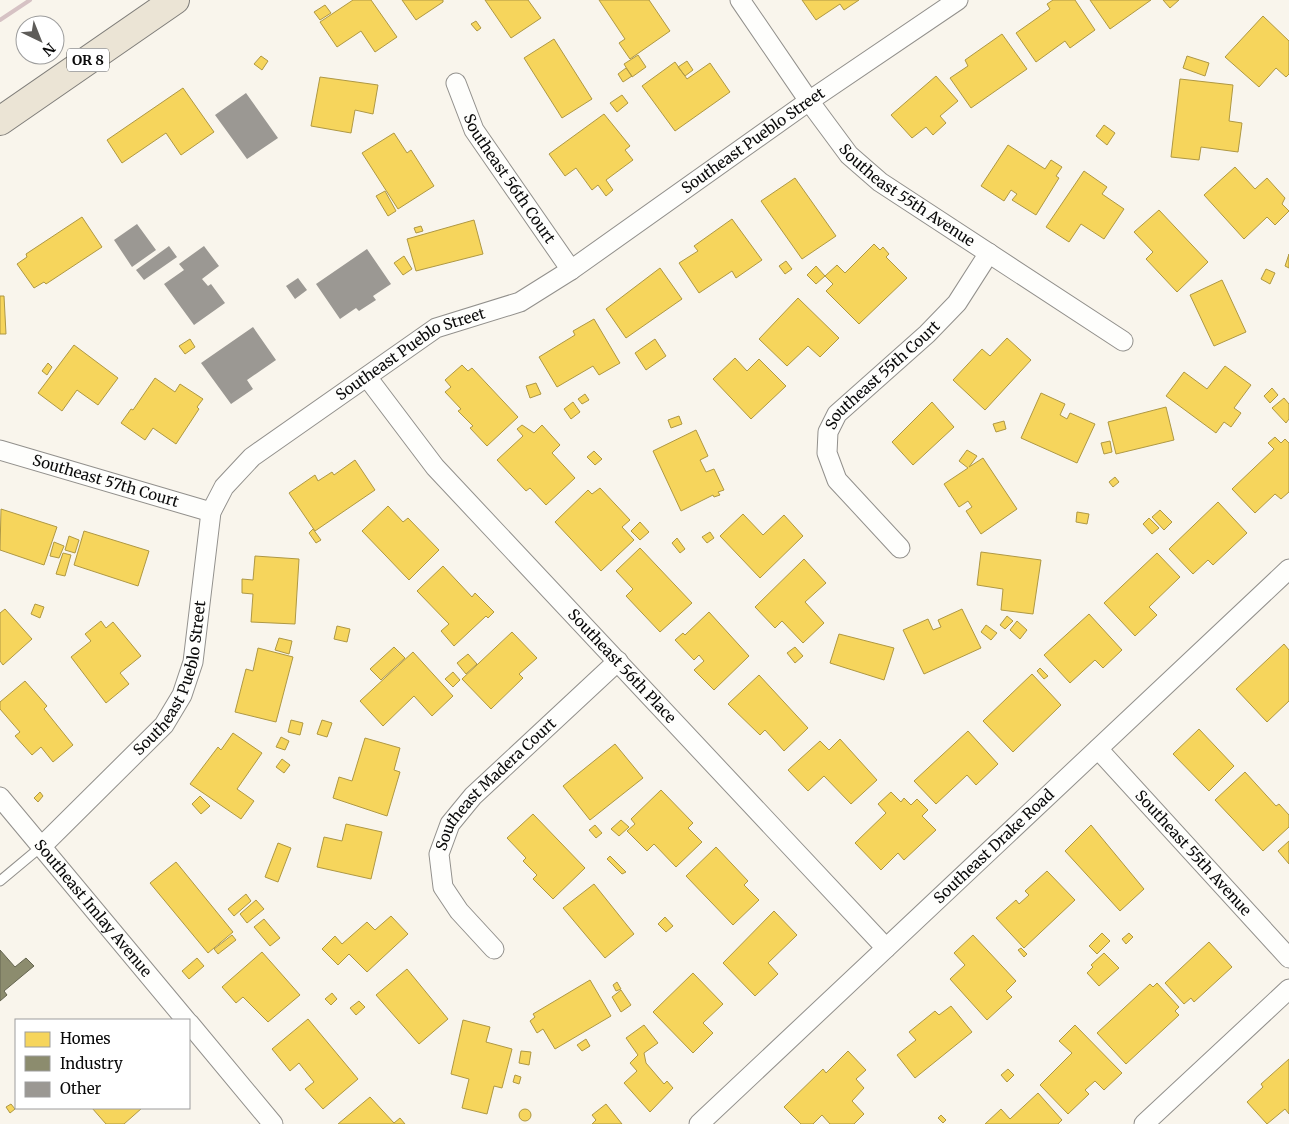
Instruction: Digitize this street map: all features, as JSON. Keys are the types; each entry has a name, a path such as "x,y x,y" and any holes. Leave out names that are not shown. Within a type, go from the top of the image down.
{"main road":[{"name":"OR 8","path":"0,121 175,0"}],"street":[{"name":"Southeast 55th Avenue","path":"740,0 809,102 849,155 880,182 1123,341"},
{"name":"Southeast Pueblo Street","path":"42,846 164,725 182,695 194,662 211,512 224,487 252,457 436,328 520,302 571,270 809,102 958,0"},
{"name":"Southeast 56th Court","path":"456,83 474,130 571,270"},
{"name":"Southeast 55th Court","path":"900,548 837,480 828,452 828,432 837,414 927,334 957,303 989,253"},
{"name":"Southeast 56th Place","path":"366,376 435,467 886,948"},
{"name":"Southeast 57th Court","path":"0,450 211,512"},
{"name":"Southeast Drake Road","path":"699,1124 1289,569"},
{"name":"Southeast Madera Court","path":"494,949 459,911 443,887 439,854 450,824 473,796 618,660"},
{"name":"Southeast 55th Avenue","path":"1098,749 1289,958"},
{"name":"Southeast Imlay Avenue","path":"0,797 186,1019"},
{"path":"1144,1124 1289,989"},
{"name":"Southeast Imlay Avenue","path":"190,1024 273,1124"}],"lane":[{"path":"0,881 42,846"}],"building: Homes":[{"path":"353,0 371,0 397,37 375,52 361,31 337,47 320,22"},
{"path":"402,0 443,0 443,2 416,20"},
{"path":"485,0 528,0 541,18 511,38"},
{"path":"599,0 649,0 670,31 630,59 619,43 625,39"},
{"path":"802,0 859,0 844,10 840,4 816,20"},
{"path":"1053,0 1075,0 1095,30 1070,48 1065,41 1036,62 1016,33 1050,9 1047,4"},
{"path":"1090,0 1151,0 1110,29"},
{"path":"1163,0 1179,0 1170,8"},
{"path":"325,5 331,13 320,20 314,12"},
{"path":"1263,16 1289,41 1289,74 1286,77 1276,68 1259,87 1225,57"},
{"path":"476,21 481,28 477,31 471,24"},
{"path":"1002,34 1027,69 971,108 950,78 968,66 965,60"},
{"path":"554,39 592,99 562,118 524,58"},
{"path":"638,55 646,67 632,77 624,64"},
{"path":"261,56 268,61 262,70 254,64"},
{"path":"1187,56 1209,63 1205,76 1183,68"},
{"path":"687,61 693,70 685,76 678,67"},
{"path":"675,62 687,79 710,63 730,92 675,131 642,86"},
{"path":"626,68 632,76 623,82 618,74"},
{"path":"936,76 958,101 940,116 946,123 933,135 926,127 912,138 891,115"},
{"path":"320,77 378,85 373,114 355,110 351,133 311,126"},
{"path":"1180,79 1233,85 1229,121 1242,123 1238,152 1201,147 1199,160 1171,157"},
{"path":"183,88 214,132 181,155 166,133 122,163 107,140"},
{"path":"622,95 628,103 617,112 610,103"},
{"path":"604,114 630,146 625,150 633,160 606,180 613,190 606,196 598,185 592,190 576,168 565,176 549,154"},
{"path":"1104,125 1115,133 1107,145 1096,136"},
{"path":"394,133 407,153 411,150 434,186 398,209 362,153"},
{"path":"1008,145 1045,169 1051,160 1062,167 1056,176 1059,178 1036,215 1012,200 1017,194 1011,190 1004,201 981,186"},
{"path":"1235,167 1255,189 1267,178 1285,198 1282,204 1289,211 1275,225 1267,217 1244,239 1204,195"},
{"path":"1084,171 1107,187 1102,194 1124,209 1104,239 1081,224 1069,242 1046,227"},
{"path":"795,178 836,236 802,259 761,201"},
{"path":"385,191 396,211 388,216 376,196"},
{"path":"1159,210 1208,262 1177,292 1146,259 1153,252 1134,232"},
{"path":"82,217 102,247 46,284 44,282 34,288 17,264 27,257 26,254"},
{"path":"732,219 762,260 736,278 732,271 699,293 679,263 698,251 694,246"},
{"path":"474,220 483,254 416,271 407,239"},
{"path":"421,226 423,231 416,233 414,228"},
{"path":"874,244 880,250 883,247 889,254 886,257 907,278 859,324 826,291 833,284 825,276 837,265 845,273"},
{"path":"1289,254 1289,268 1285,266"},
{"path":"404,256 412,269 403,275 394,263"},
{"path":"786,261 792,269 785,274 779,266"},
{"path":"816,266 825,276 816,284 807,275"},
{"path":"660,268 682,299 626,338 606,309"},
{"path":"1266,269 1275,273 1270,284 1261,279"},
{"path":"1222,280 1246,332 1214,346 1190,295"},
{"path":"0,296 4,296 6,334 0,334"},
{"path":"798,298 839,338 820,357 808,346 787,366 759,339"},
{"path":"594,319 620,363 599,375 593,366 557,387 539,357 575,335 573,331"},
{"path":"1007,338 1031,360 985,410 953,380 982,349 990,356"},
{"path":"190,339 195,347 185,354 179,346"},
{"path":"655,339 666,356 646,370 635,353"},
{"path":"74,345 118,378 98,405 77,390 62,411 38,393"},
{"path":"735,358 747,371 759,359 786,386 751,419 713,379"},
{"path":"48,363 52,367 47,375 42,371"},
{"path":"462,365 468,371 472,368 518,417 487,446 470,428 473,426 458,411 461,409 445,392 451,387 445,380"},
{"path":"1225,366 1251,385 1234,408 1241,413 1231,427 1224,422 1216,433 1166,396 1184,372 1207,389"},
{"path":"155,378 175,392 180,384 203,399 197,407 199,409 176,444 153,428 145,440 121,423 131,409 133,410"},
{"path":"536,383 541,394 530,398 526,386"},
{"path":"1272,388 1278,395 1270,403 1264,396"},
{"path":"1041,393 1065,404 1060,415 1067,419 1070,413 1095,424 1077,463 1021,438"},
{"path":"585,394 589,400 582,404 578,399"},
{"path":"1284,398 1289,404 1289,419 1286,423 1272,408"},
{"path":"573,402 580,412 571,419 564,409"},
{"path":"932,402 954,427 913,465 892,442"},
{"path":"1166,407 1174,440 1116,454 1108,422"},
{"path":"679,416 682,424 671,428 668,420"},
{"path":"1004,421 1006,429 996,432 993,424"},
{"path":"522,425 534,433 542,425 560,445 552,453 575,478 546,505 530,488 526,491 497,460 523,436 517,429"},
{"path":"696,430 708,456 700,460 706,472 714,469 724,490 718,492 720,495 714,497 713,495 681,511 653,451"},
{"path":"1275,437 1281,443 1285,439 1289,443 1289,492 1281,499 1275,494 1255,513 1232,489 1274,449 1268,443"},
{"path":"1110,441 1112,452 1104,454 1101,443"},
{"path":"967,450 977,456 969,467 983,458 1017,509 981,534 966,511 972,507 968,501 959,507 944,484 968,468 959,461"},
{"path":"594,451 602,459 595,465 587,457"},
{"path":"355,460 375,490 315,531 289,493 315,475 318,481 332,472 334,475"},
{"path":"1115,477 1119,482 1113,487 1109,482"},
{"path":"600,488 630,520 622,527 634,540 601,571 555,522 588,490 592,494"},
{"path":"1218,502 1247,533 1213,565 1208,560 1193,574 1169,549"},
{"path":"388,506 403,522 408,518 439,550 409,580 362,531"},
{"path":"1,509 57,527 44,565 0,550"},
{"path":"1160,510 1172,522 1164,530 1152,517"},
{"path":"1077,512 1089,514 1087,524 1076,522"},
{"path":"743,514 763,535 784,515 803,536 760,578 720,536"},
{"path":"1149,518 1159,528 1152,534 1143,524"},
{"path":"640,522 649,532 640,540 631,531"},
{"path":"313,529 321,540 316,543 309,533"},
{"path":"84,531 149,551 138,586 74,565"},
{"path":"710,532 714,538 707,543 702,537"},
{"path":"69,536 79,540 75,553 65,550"},
{"path":"677,538 685,549 680,553 672,543"},
{"path":"54,542 64,546 59,558 50,556"},
{"path":"640,548 692,603 660,632 626,596 633,589 616,571"},
{"path":"981,552 1041,560 1033,614 1001,610 1003,589 977,585"},
{"path":"63,553 71,555 65,576 56,574"},
{"path":"1157,553 1180,577 1149,607 1157,615 1135,636 1104,603"},
{"path":"255,556 299,559 295,624 251,622 253,594 242,593 242,579 253,580"},
{"path":"804,559 826,583 805,602 824,623 803,643 782,621 775,628 755,607"},
{"path":"443,566 472,597 475,593 494,612 488,618 486,616 454,646 441,631 449,624 417,591"},
{"path":"35,604 44,607 40,618 31,614"},
{"path":"5,609 32,639 3,665 0,661 0,613"},
{"path":"962,609 981,648 924,674 903,630 928,619 933,630 941,627 938,620"},
{"path":"709,612 749,656 714,690 694,670 704,661 699,655 694,660 675,640 683,633 685,635"},
{"path":"1089,614 1122,650 1103,668 1095,660 1070,683 1044,655"},
{"path":"1007,616 1013,621 1005,629 1000,625"},
{"path":"101,621 106,628 113,622 141,656 120,673 129,684 106,703 71,657 91,641 85,634"},
{"path":"1017,621 1027,630 1020,639 1010,630"},
{"path":"986,625 997,633 991,640 981,632"},
{"path":"337,626 350,629 347,642 334,639"},
{"path":"512,632 537,658 519,674 523,678 491,709 462,679"},
{"path":"839,634 894,648 884,680 830,663"},
{"path":"279,638 292,641 289,654 275,650"},
{"path":"1284,644 1289,650 1289,701 1267,722 1236,689"},
{"path":"394,647 405,658 381,680 370,669"},
{"path":"795,647 803,656 795,663 787,653"},
{"path":"258,648 293,657 276,722 235,712 246,669 253,671"},
{"path":"413,652 453,696 432,716 414,696 383,726 360,701"},
{"path":"468,654 477,664 466,674 457,663"},
{"path":"1040,668 1048,676 1044,679 1037,671"},
{"path":"453,672 460,680 453,687 445,679"},
{"path":"1032,674 1061,705 1013,752 983,721"},
{"path":"759,675 808,728 784,751 765,730 760,735 728,704"},
{"path":"25,681 47,706 44,709 73,745 53,762 41,747 32,755 15,736 20,732 0,709 0,702"},
{"path":"291,720 303,723 300,735 288,732"},
{"path":"322,720 332,723 327,737 317,734"},
{"path":"1199,729 1234,766 1209,791 1173,754"},
{"path":"968,731 998,764 976,785 967,775 936,804 914,781"},
{"path":"233,733 262,753 237,789 254,801 241,819 190,784 218,747 221,750"},
{"path":"281,737 289,741 285,750 276,747"},
{"path":"365,738 400,748 394,770 400,772 387,816 333,798 339,777 352,781"},
{"path":"840,739 877,780 851,804 824,776 808,791 788,770 820,741 829,750"},
{"path":"615,744 643,778 590,820 563,786"},
{"path":"282,759 290,765 284,773 276,767"},
{"path":"1245,772 1276,806 1279,804 1289,815 1289,827 1263,851 1215,800"},
{"path":"661,790 693,823 688,828 702,842 676,867 654,844 647,851 627,831 635,824 631,819"},
{"path":"40,792 43,796 38,802 34,798"},
{"path":"891,792 901,802 904,798 911,805 917,799 928,810 922,816 936,830 904,860 898,853 881,870 855,843 886,813 878,804"},
{"path":"200,796 210,806 201,814 192,804"},
{"path":"533,814 585,868 553,899 533,879 537,875 523,861 526,858 507,838"},
{"path":"621,820 629,827 619,836 611,829"},
{"path":"346,824 382,832 371,879 317,867 324,837 342,841"},
{"path":"595,825 602,833 596,838 589,830"},
{"path":"1091,825 1144,889 1120,911 1065,851"},
{"path":"1289,841 1289,864 1278,851"},
{"path":"278,843 291,848 278,882 265,877"},
{"path":"716,847 748,881 744,885 759,900 733,925 686,876"},
{"path":"610,856 626,872 622,874 607,859"},
{"path":"176,862 233,932 208,953 150,883"},
{"path":"1047,871 1075,900 1024,948 996,918 1016,900 1019,904 1029,895 1025,891"},
{"path":"594,884 634,934 605,958 563,908"},
{"path":"246,894 251,901 234,916 228,909"},
{"path":"256,900 264,909 247,923 240,914"},
{"path":"774,911 797,935 768,963 778,974 755,996 723,963"},
{"path":"391,916 408,934 367,972 349,954 338,965 322,949 335,936 342,944 367,922 375,930"},
{"path":"665,917 673,926 666,932 658,924"},
{"path":"264,919 280,938 270,946 254,927"},
{"path":"1102,933 1110,941 1097,954 1089,946"},
{"path":"1129,933 1133,937 1126,944 1122,939"},
{"path":"232,935 236,940 218,954 214,949"},
{"path":"973,935 1016,981 1006,991 1012,997 987,1020 950,979 965,965 954,953"},
{"path":"1209,942 1232,967 1194,1002 1191,998 1184,1004 1165,983"},
{"path":"1021,948 1027,954 1024,957 1018,950"},
{"path":"262,952 300,995 268,1022 243,997 236,1003 222,987"},
{"path":"1104,953 1119,968 1099,986 1087,973 1093,967 1091,965"},
{"path":"197,958 204,966 189,979 182,971"},
{"path":"407,969 448,1019 419,1044 376,995"},
{"path":"693,973 723,1004 703,1023 713,1033 693,1053 653,1012"},
{"path":"590,980 611,1016 555,1049 543,1029 537,1033 530,1021 535,1017 533,1014"},
{"path":"617,982 621,989 616,991 613,985"},
{"path":"1157,983 1179,1007 1175,1011 1179,1015 1126,1064 1097,1033 1150,984 1153,987"},
{"path":"621,990 631,1005 621,1012 612,997"},
{"path":"332,993 337,999 331,1005 325,999"},
{"path":"359,1001 365,1007 356,1015 350,1008"},
{"path":"951,1006 972,1032 915,1078 897,1055 916,1040 909,1032 935,1011 939,1015"},
{"path":"308,1019 358,1079 323,1109 305,1089 314,1082 299,1063 290,1071 272,1049"},
{"path":"463,1020 490,1027 486,1042 512,1049 502,1088 494,1086 487,1114 462,1108 469,1079 451,1074"},
{"path":"644,1025 658,1043 644,1053 646,1063 664,1084 667,1081 673,1088 650,1112 624,1083 637,1071 630,1063 638,1055 626,1038"},
{"path":"1075,1025 1122,1073 1104,1090 1095,1081 1085,1090 1089,1094 1068,1114 1040,1085 1072,1053 1059,1041"},
{"path":"586,1039 590,1046 582,1051 577,1045"},
{"path":"521,1051 531,1052 529,1065 519,1063"},
{"path":"848,1051 866,1070 856,1079 864,1088 852,1101 864,1114 854,1124 830,1124 822,1115 813,1124 801,1124 784,1107 823,1069 826,1073"},
{"path":"1289,1059 1289,1114 1285,1109 1267,1124 1247,1102 1263,1087 1261,1084"},
{"path":"1008,1069 1014,1075 1007,1082 1001,1075"},
{"path":"515,1075 521,1077 519,1084 513,1082"},
{"path":"1038,1093 1062,1120 1058,1124 985,1124 1001,1109 1010,1119"},
{"path":"370,1097 394,1123 400,1118 405,1124 338,1124"},
{"path":"11,1104 15,1109 10,1113 6,1107"},
{"path":"606,1104 622,1124 592,1124 596,1120 592,1115"},
{"path":"93,1109 141,1109 124,1124 106,1124"},
{"path":"523,1109 527,1109 531,1115 527,1121 523,1121 519,1117 519,1113"},
{"path":"941,1115 946,1120 943,1123 938,1118"}],"building: Industry":[{"path":"0,950 15,967 26,958 34,966 4,991 7,995 0,1001"}],"building: Other":[{"path":"246,93 278,138 247,159 215,115"},
{"path":"137,224 156,250 132,267 114,240"},
{"path":"169,246 177,257 144,280 136,270"},
{"path":"204,246 219,266 202,279 208,286 211,284 225,303 194,325 164,284 184,270 179,264"},
{"path":"367,249 391,284 373,296 376,300 359,311 356,308 340,319 316,284"},
{"path":"298,278 307,290 295,299 286,286"},
{"path":"253,327 276,360 247,380 253,389 231,404 201,363"}],"railway":[{"path":"0,20 30,0"}]}
